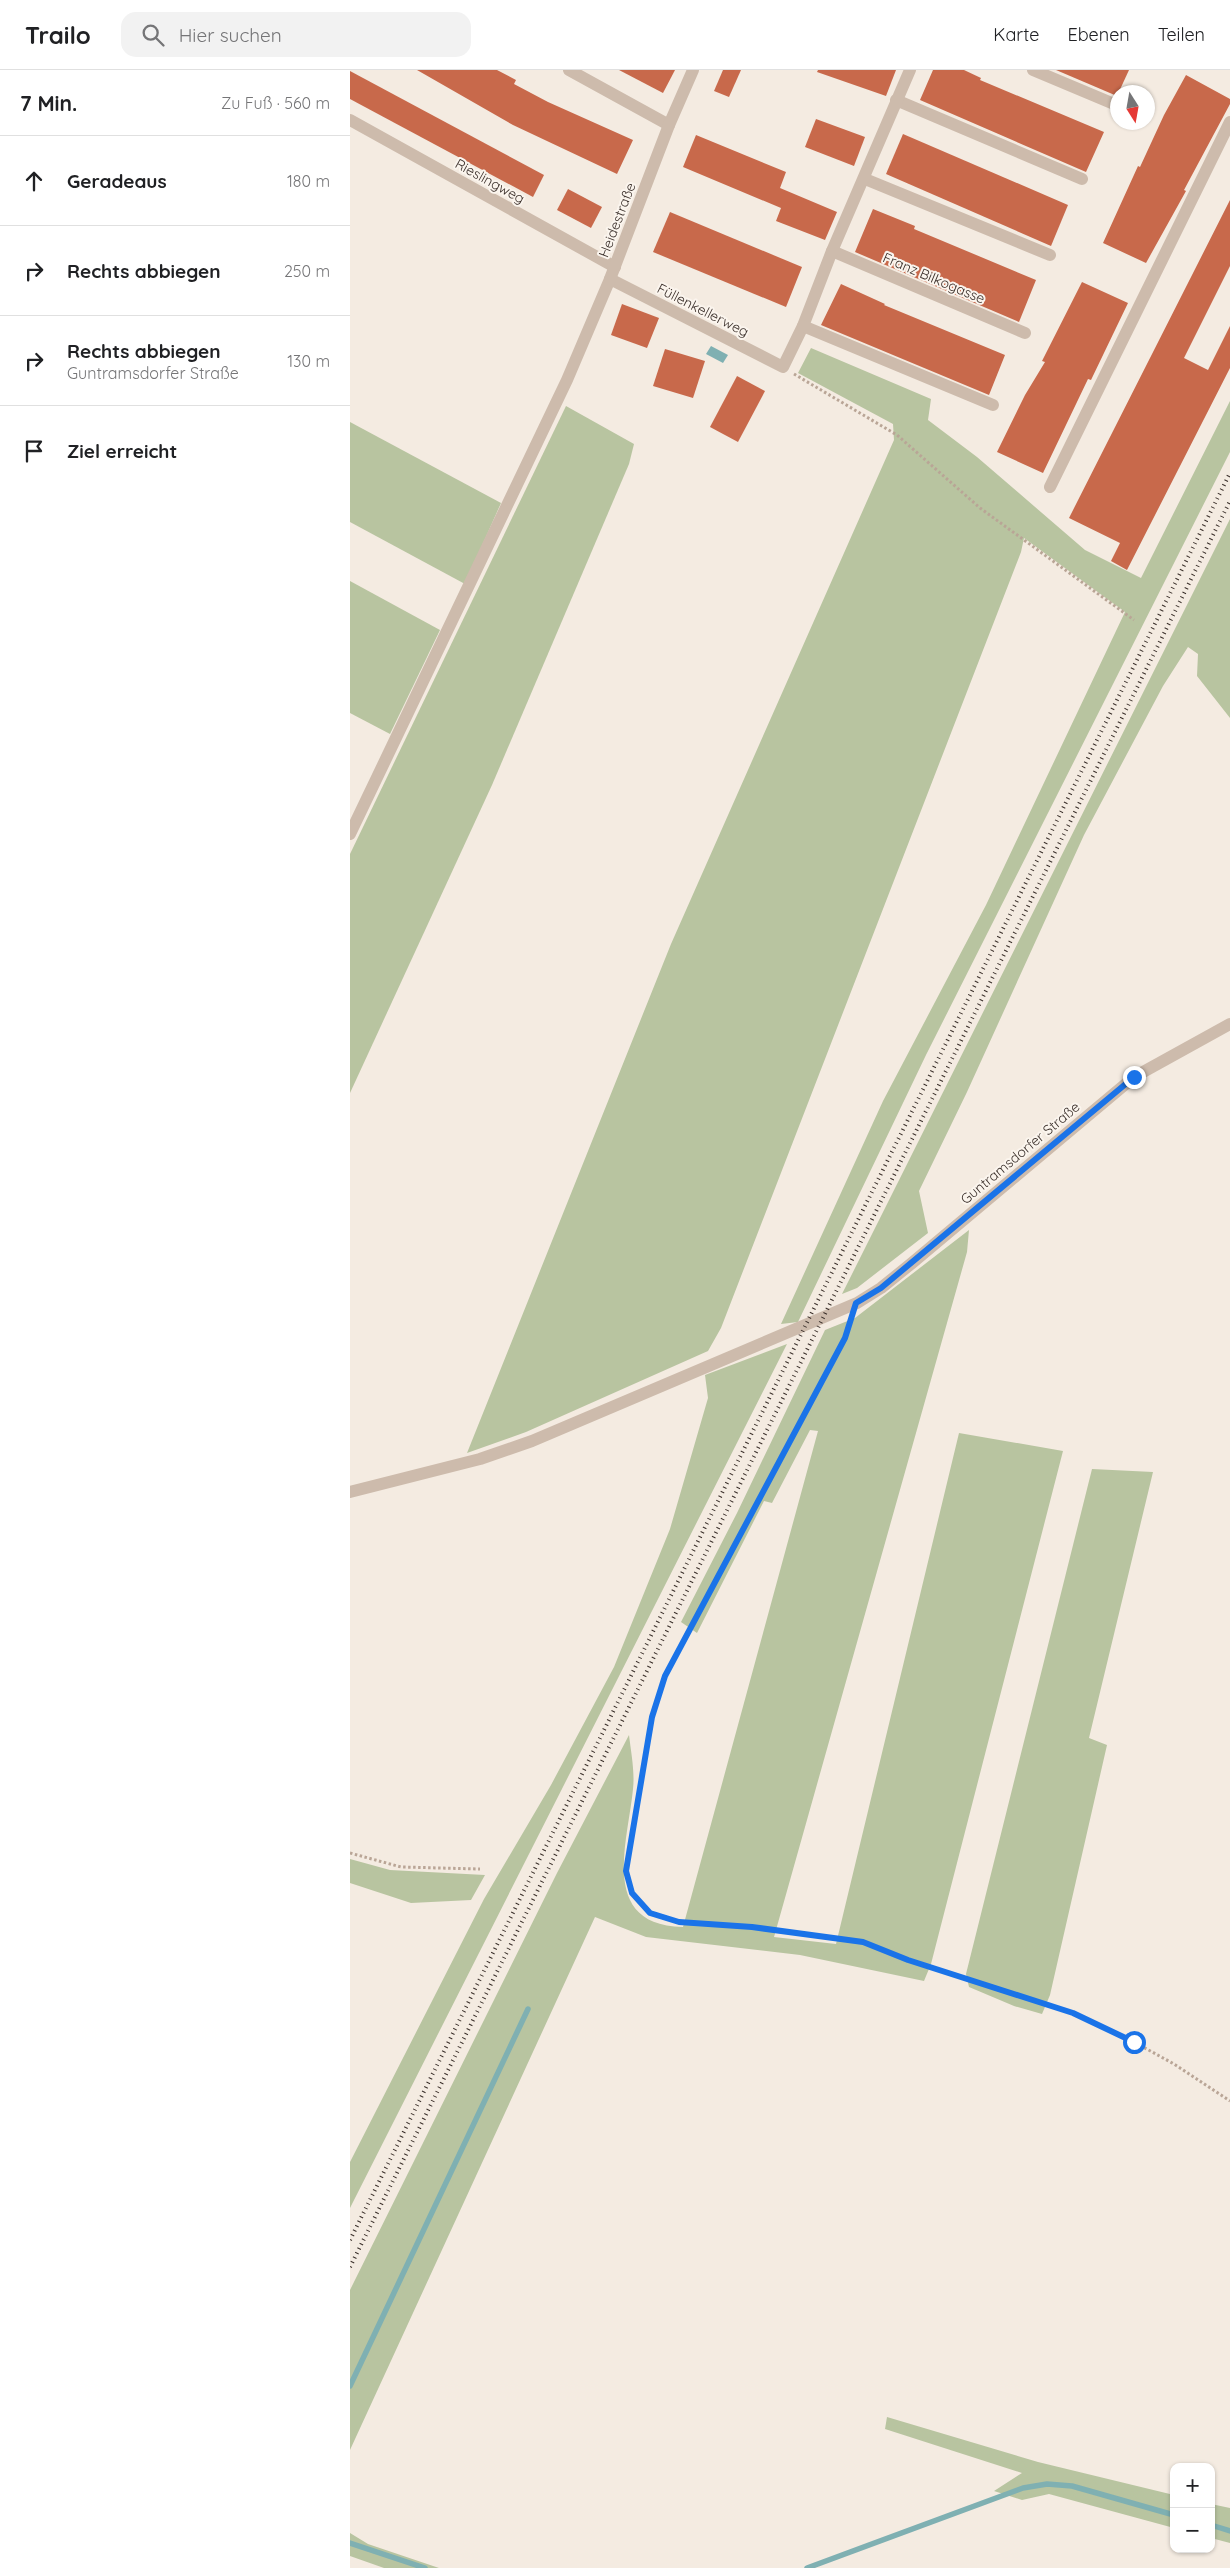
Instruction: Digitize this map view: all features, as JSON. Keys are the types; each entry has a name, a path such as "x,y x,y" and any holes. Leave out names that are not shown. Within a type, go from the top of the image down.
{"street":[{"path":"569,70 669,125"},
{"name":"Heidestraße","path":"350,834 567,380 615,267 669,125 693,70"},
{"path":"783,367 804,326 832,251 865,179 910,70"},
{"path":"1033,70 1110,102"},
{"path":"896,100 1082,179"},
{"name":"Rieslingweg","path":"350,120 615,267"},
{"path":"1050,487 1230,122"},
{"path":"865,179 1050,255"},
{"name":"Franz Bilkogasse","path":"832,251 1025,333"},
{"name":"Füllenkellerweg","path":"610,279 783,367"},
{"path":"804,326 993,406"},
{"name":"Guntramsdorfer Straße","path":"350,1492 480,1459 532,1441 856,1303 881,1288 1134,1077 1230,1024"}],"path":[{"path":"783,367 896,435 980,508 1134,620"},
{"path":"856,1303 845,1338 665,1676 650,1726 626,1871 632,1893 650,1913 679,1922 752,1927 863,1942 908,1960 1073,2013 1134,2042 1174,2064 1230,2102"},
{"path":"350,1853 401,1867 480,1868"}],"green space":[{"path":"811,348 931,399 928,420 977,457 1085,550 1141,578 1230,401 1230,452 926,1055 798,1322 781,1324 883,1101 986,905 1125,612 1024,538 1021,552 721,1328 708,1351 526,1432 467,1453 671,944 894,440 893,424 798,373"},
{"path":"566,406 634,444 629,464 492,785 350,1093 350,854"},
{"path":"350,422 501,503 465,584 350,522"},
{"path":"1230,519 1230,718 1197,676 1198,654 1188,647 1163,686 1084,835 967,1092 919,1191 928,1233 857,1288 842,1294"},
{"path":"350,581 440,630 390,734 350,713"},
{"path":"969,1230 967,1252 774,1937 836,1944 959,1433 1063,1451 931,1964 924,1981 800,1955 646,1937 595,1917 350,2450 350,2290 557,1873 629,1735 633,1762 633,1782 624,1855 624,1877 629,1896 639,1912 656,1923 683,1927 818,1431 810,1430 772,1503 764,1501 697,1633 681,1622 737,1513 825,1330 855,1318"},
{"path":"787,1344 350,2208 350,2162 484,1899 551,1785 614,1667 670,1529 708,1398 705,1375"},
{"path":"1092,1469 1153,1472 1089,1738 1107,1745 1050,1995 1042,2014 1014,2006 969,1987 966,1974"},
{"path":"350,1859 390,1870 485,1875 471,1900 411,1903 350,1883"},
{"path":"887,2417 1038,2462 1170,2494 1170,2527 1049,2494 1022,2500 994,2491 1022,2473 885,2429"},
{"path":"1215,2505 1230,2508 1230,2543 1215,2539"},
{"path":"350,2533 368,2544 439,2568 384,2568 350,2556"}],"water":[{"path":"711,346 728,355 723,363 706,354"}],"building":[{"path":"417,70 497,70 516,80 514,84 548,102 633,140 617,174 513,125"},
{"path":"619,70 675,70 663,93"},
{"path":"723,70 741,70 729,97 714,91"},
{"path":"818,70 896,70 886,96 817,72"},
{"path":"933,70 964,70 981,78 980,80 1104,132 1086,172 920,100"},
{"path":"1056,70 1129,70 1122,85 1110,85 1110,93"},
{"path":"350,71 544,175 533,197 350,99"},
{"path":"1186,75 1230,99 1230,104 1184,190 1186,191 1146,263 1103,243 1138,166 1140,167 1164,115"},
{"path":"816,119 865,137 854,166 805,147"},
{"path":"903,134 1068,205 1051,246 886,174"},
{"path":"696,135 786,172 780,188 837,212 825,240 776,221 781,208 683,167"},
{"path":"568,189 602,207 591,228 557,210"},
{"path":"1230,200 1230,266 1184,358 1208,370 1230,326 1230,368 1127,570 1111,561 1120,543 1069,518"},
{"path":"873,209 915,226 914,229 1036,280 1019,322 855,252"},
{"path":"670,212 802,267 786,307 653,252"},
{"path":"1082,282 1128,303 1091,380 1088,379 1043,473 997,452 1025,395 1045,362 1042,361"},
{"path":"841,284 884,305 1005,355 989,395 821,325"},
{"path":"622,304 659,318 647,348 611,335"},
{"path":"665,349 705,361 693,398 653,386"},
{"path":"737,376 765,391 738,442 710,427"}],"waterway":[{"path":"350,2386 528,2009"},
{"path":"807,2568 1023,2488 1047,2484 1072,2486 1170,2514"},
{"path":"1215,2526 1230,2531"},
{"path":"350,2543 425,2568"}],"railway":[{"path":"350,2240 1230,473"},
{"path":"350,2267 1230,501"}],"route":[{"path":"1134,1077 912,1263 881,1288 856,1303 845,1338 665,1676 652,1717 626,1871 632,1893 650,1913 679,1922 752,1927 863,1942 908,1960 1073,2013 1134,2042"}]}
